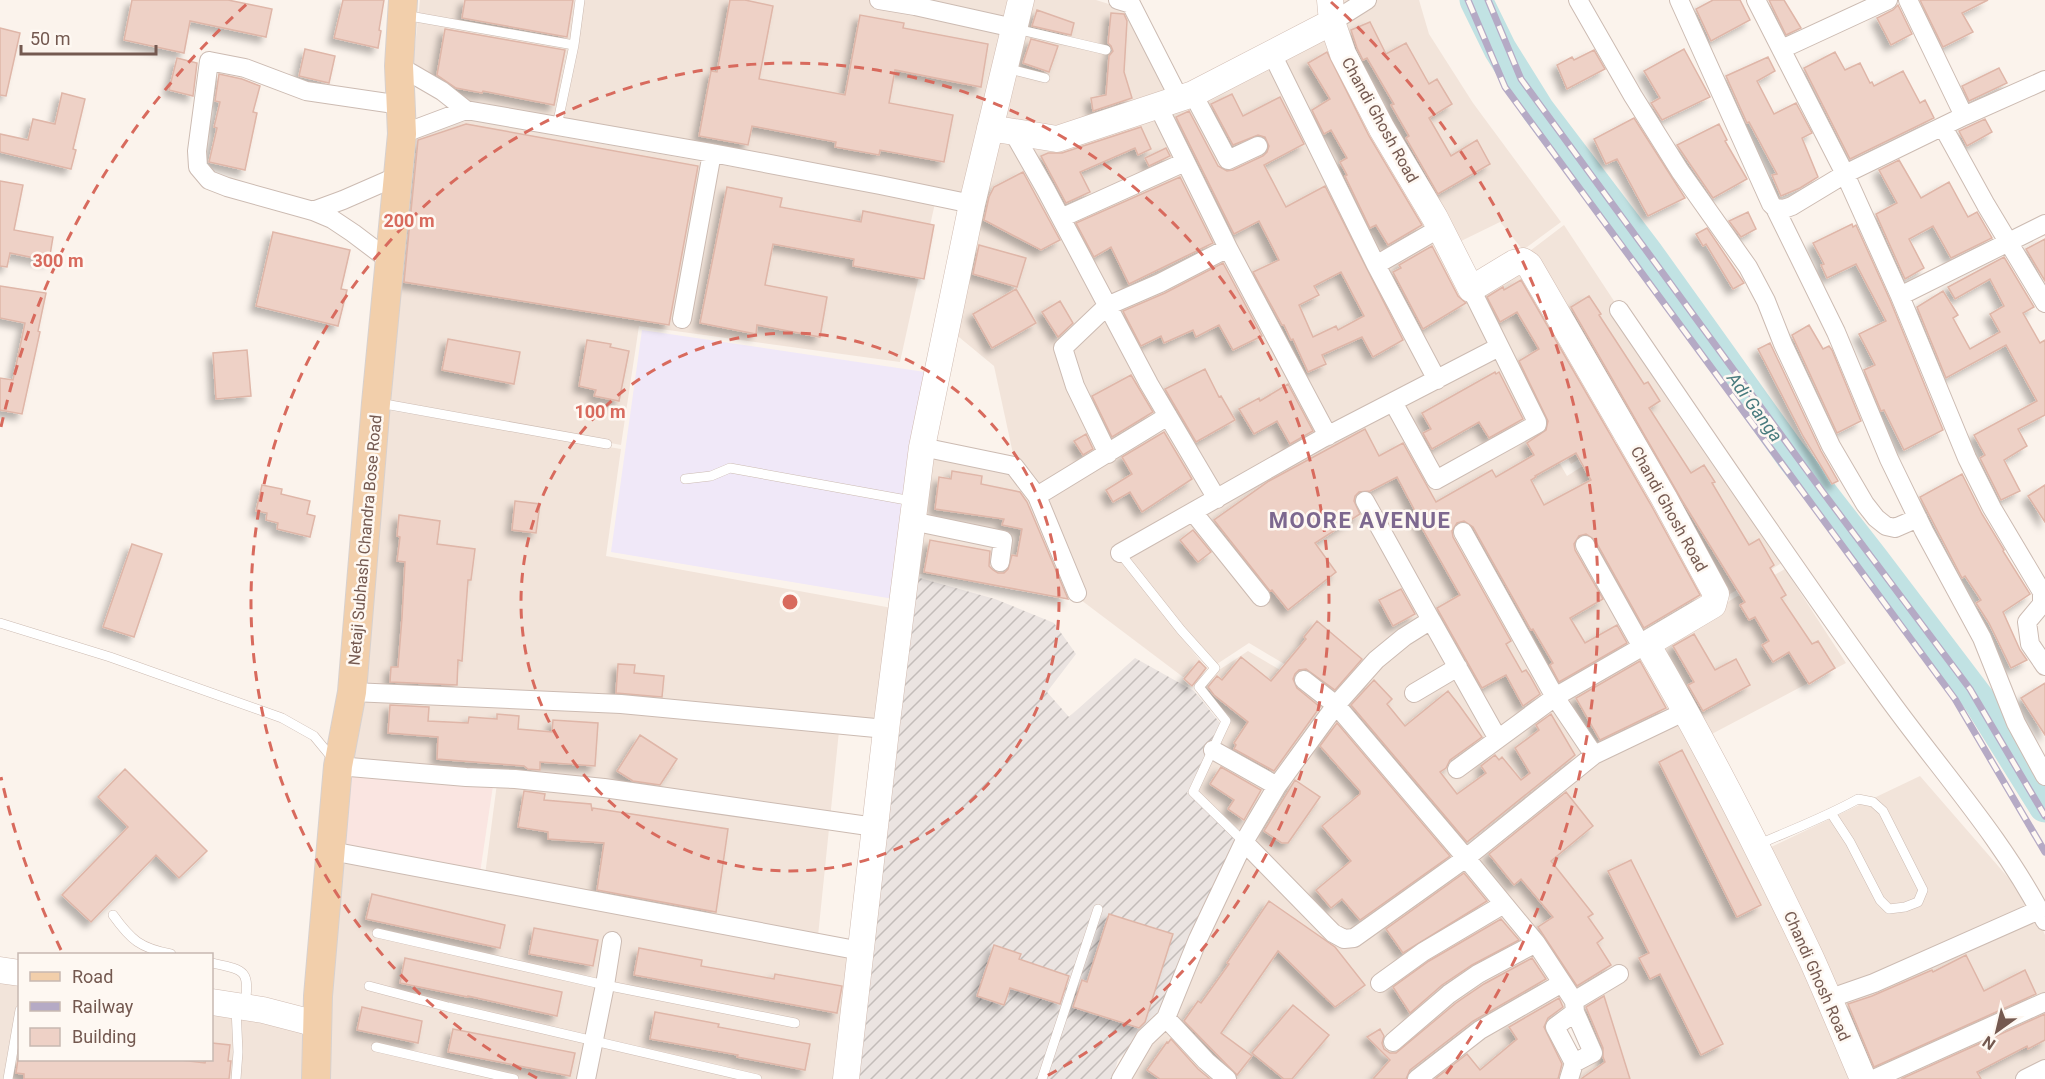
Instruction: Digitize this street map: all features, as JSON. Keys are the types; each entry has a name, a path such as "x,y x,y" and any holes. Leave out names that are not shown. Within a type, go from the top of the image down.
{"main road":[{"name":"Netaji Subhash Chandra Bose Road","path":"316,1079 317,1010 338,765 352,692 376,403 402,134 399,66 402,7"}],"street":[{"path":"879,0 916,3 1014,28"},
{"path":"846,1079 886,729 922,447 972,204 1002,130 1004,67 1021,0"},
{"path":"1118,0 1131,4 1176,100 1228,160 1258,146"},
{"path":"1002,130 1057,139 1176,100 1272,54 1331,11 1367,0"},
{"path":"1578,0 1633,96 1680,171 1748,267 1827,438 1864,504 1886,526 1895,528 1918,518"},
{"path":"1679,0 1771,204 1836,332 1889,459 1982,638 2016,723 2045,776"},
{"path":"1756,0 1845,174 1900,296 1967,458 1992,508 2042,592 2042,604 2027,622 2030,644 2045,666"},
{"path":"1782,49 1888,0"},
{"path":"1908,0 1964,117"},
{"name":"Chandi Ghosh Road","path":"1331,11 1343,54 1382,129 1440,228 1471,289 1514,263 1523,261 1529,265 1664,498 1716,594 1713,605 1645,645 1686,711 1755,845 1812,960 1863,1079"},
{"path":"1272,54 1376,265 1437,380"},
{"path":"390,261 332,219 313,211 209,180 198,167 197,152 209,61 245,68 306,91 401,105"},
{"path":"399,66 442,91 466,110 712,153 972,204"},
{"path":"1775,208 1784,209 1792,206 1845,174 2045,80"},
{"path":"1176,100 1185,162 1328,436"},
{"path":"402,134 466,110"},
{"path":"1943,127 1986,205 2045,303"},
{"path":"1002,130 1061,218 1168,416 1217,499"},
{"path":"682,319 712,153"},
{"path":"1061,218 1185,162"},
{"path":"313,211 398,176"},
{"path":"1900,296 2045,224"},
{"path":"1376,265 1440,228"},
{"path":"1108,453 1075,386 1063,348 1107,306 1160,283 1228,248"},
{"path":"1393,402 1434,479 1437,480 1538,423 1471,289"},
{"path":"1618,310 1883,692 1980,818 2042,916 1828,999"},
{"path":"1120,553 1328,436 1500,348"},
{"path":"1037,496 1168,416"},
{"path":"922,447 1014,466 1037,496 1077,593"},
{"path":"1365,501 1498,739"},
{"path":"913,511 1004,540 1000,562"},
{"path":"1193,512 1262,597"},
{"path":"1463,532 1555,697 1594,755"},
{"path":"1457,769 1555,697 1645,645 1584,545"},
{"path":"1121,1079 1145,1038 1166,1018 1198,939 1244,843 1277,786 1336,705 1376,660 1404,637 1431,620"},
{"path":"1414,693 1458,667"},
{"path":"1304,680 1336,705 1504,904 1536,943 1562,983 1574,1007"},
{"path":"352,692 621,704 886,729"},
{"path":"1244,843 1333,933 1344,939 1354,938 1466,858 1594,755 1686,711"},
{"path":"1212,750 1277,786"},
{"path":"338,765 604,788 875,827"},
{"path":"331,851 861,951"},
{"path":"1380,983 1423,952 1504,904"},
{"path":"586,1079 595,1041 612,941"},
{"path":"1393,1042 1449,994 1478,974 1536,943"},
{"path":"0,970 18,973"},
{"path":"1572,1071 1555,1026 1574,1007 1619,974"},
{"path":"1417,1079 1480,1030 1562,983"},
{"path":"1874,1079 2045,1002"},
{"path":"239,1006 317,1010"},
{"path":"1166,1018 1206,1061 1227,1079"},
{"path":"2025,1079 2045,1069"}],"lane":[{"path":"557,126 574,45 580,0"},
{"path":"402,7 574,45"},
{"path":"1014,28 1106,50"},
{"path":"1004,67 1045,78"},
{"path":"376,403 607,444"},
{"path":"685,479 711,476 730,468 913,511"},
{"path":"1120,553 1181,630 1215,668 1199,687 1226,721 1193,792 1244,843"},
{"path":"0,623 110,657 282,718 314,736 338,765"},
{"path":"1755,845 1858,799 1874,802 1883,811 1923,890 1918,902 1905,907 1889,909 1880,900 1850,842 1831,813"},
{"path":"1042,1079 1098,909"},
{"path":"113,915 127,935 139,945 165,953"},
{"path":"377,933 605,985 795,1023"},
{"path":"213,963 238,969 246,977 248,986 239,1006 236,1079"},
{"path":"369,986 448,1007 757,1079"},
{"path":"5,1077 18,1019"},
{"path":"376,1047 514,1079"}],"shaded area":[{"path":"420,0 1015,0 968,198 468,104 413,65"},
{"path":"1024,0 1096,0 1128,10 1171,97 1056,137 997,125"},
{"path":"1333,0 1419,0 1429,34 1473,103 1561,222 1523,250 1500,222 1457,243 1335,39"},
{"path":"1323,33 1433,224 1491,347 1218,494 1019,137 1059,144"},
{"path":"469,120 935,203 900,362 639,326 621,445 381,401 406,138"},
{"path":"993,134 1010,137 1208,498 1114,553 1207,669 1195,686 1081,600 909,572 925,455 1015,463 994,366 948,328"},
{"path":"1564,225 1785,561 1725,597 1628,429 1571,464 1475,293"},
{"path":"642,330 925,372 894,599 611,552"},
{"path":"1497,354 1567,476 1625,439 1712,598 1643,641 1680,710 1583,754 1461,848 1303,675 1249,643 1217,664 1184,629 1125,554"},
{"path":"381,409 621,449 606,556 892,608 881,724 358,689"},
{"path":"1785,569 1846,663 1708,736 1651,646"},
{"path":"909,575 995,599 1054,623 1076,654 1047,692 1069,717 1135,658 1194,691 1220,723 1187,793 1237,837 1161,1015 1118,1060 1112,1079 850,1079"},
{"path":"1248,651 1292,677 1329,706 1419,807 1566,997 1567,1012 1550,1024 1568,1066 1563,1079 1119,1079 1249,838 1193,792 1230,717 1203,688 1219,670"},
{"path":"348,697 608,707 839,731 818,936 485,875 499,768 464,774 344,763"},
{"path":"1685,719 1801,952 1853,1079 1573,1079 1577,1067 1598,1054 1468,853 1594,755"},
{"path":"342,770 494,779 480,873 336,849"},
{"path":"1920,776 2012,882 2029,911 1830,991 1765,850"},
{"path":"335,856 855,955 843,1079 319,1079"},
{"path":"2036,916 2045,935 2045,1079 1867,1079 1835,1004"},
{"path":"0,979 18,982 18,1061 213,1061 213,1015 312,1028 311,1079 0,1079"}],"building":[{"path":"132,0 228,0 272,9 266,37 190,21 184,53 124,40"},
{"path":"343,0 384,0 378,48 334,38"},
{"path":"465,0 573,0 567,37 462,18"},
{"path":"730,0 745,0 773,6 759,79 845,95 860,15 904,23 903,28 988,44 981,87 895,70 889,103 953,115 944,162 880,150 879,155 835,147 836,142 752,126 748,145 699,136 711,71 717,72"},
{"path":"1713,0 1740,0 1750,20 1711,41 1696,9"},
{"path":"1769,0 1784,0 1801,28 1786,35"},
{"path":"1920,0 1988,0 1962,13 1973,32 1943,47"},
{"path":"1898,5 1912,34 1891,45 1877,18"},
{"path":"1037,10 1074,23 1071,35 1032,26"},
{"path":"1111,13 1124,14 1127,21 1124,72 1132,98 1093,111 1091,98 1106,95 1109,56 1113,51 1108,43"},
{"path":"1370,22 1386,54 1406,43 1429,84 1437,79 1452,104 1429,118 1451,156 1477,140 1490,164 1438,194 1406,138 1409,136 1391,105 1394,104 1367,58 1363,60 1357,48 1351,30"},
{"path":"0,28 20,33 6,96 0,95"},
{"path":"445,29 565,50 554,105 456,88 437,75"},
{"path":"1031,39 1058,46 1049,72 1023,63"},
{"path":"305,49 335,56 329,83 299,76"},
{"path":"1684,49 1710,97 1662,120 1651,103 1660,98 1644,71"},
{"path":"1594,50 1605,69 1567,89 1557,65"},
{"path":"1327,52 1369,136 1422,225 1388,245 1376,225 1370,228 1340,162 1347,158 1331,130 1324,134 1312,110 1330,99 1308,63"},
{"path":"1835,52 1845,70 1860,63 1870,83 1872,82 1874,86 1903,71 1920,103 1925,100 1934,118 1850,159 1804,68"},
{"path":"1768,57 1775,71 1757,81 1774,114 1796,103 1812,133 1802,138 1818,177 1781,196 1772,175 1777,174 1749,122 1747,123 1726,76"},
{"path":"177,58 197,63 193,96 169,90"},
{"path":"1999,68 2007,83 1969,101 1962,86"},
{"path":"219,74 260,86 253,112 257,113 245,170 209,162 220,102 215,101"},
{"path":"62,93 85,99 73,149 76,150 71,169 0,152 0,134 28,140 33,119 55,124"},
{"path":"1232,94 1243,116 1280,97 1304,144 1264,165 1286,207 1325,186 1403,340 1373,357 1362,337 1322,355 1326,364 1308,372 1293,339 1291,340 1282,325 1253,272 1279,260 1259,221 1234,234 1176,117 1189,111 1218,166 1227,171 1263,156 1269,146 1265,137 1258,135 1233,145 1211,104","holes":["1341,272 1364,316 1338,330 1336,326 1313,337 1299,305 1319,295 1314,286"]},
{"path":"1634,118 1685,198 1648,216 1617,159 1606,164 1594,139"},
{"path":"1985,119 1992,132 1967,146 1959,131"},
{"path":"466,124 698,166 669,325 404,282 418,140"},
{"path":"1719,124 1727,140 1725,141 1747,179 1713,198 1677,145"},
{"path":"1141,127 1151,149 1138,155 1135,148 1080,172 1090,192 1066,203 1041,156 1048,153 1062,153"},
{"path":"1166,148 1170,156 1149,166 1145,158"},
{"path":"1899,160 1921,198 1949,182 1968,217 1977,212 1992,238 1951,258 1933,226 1909,239 1924,268 1905,279 1876,214 1897,203 1879,170"},
{"path":"1023,172 1060,240 1041,250 984,220 989,197 994,187"},
{"path":"1180,177 1213,243 1129,284 1111,247 1094,257 1076,223"},
{"path":"0,181 23,185 14,230 53,237 49,261 10,253 7,267 0,266"},
{"path":"727,187 782,198 780,207 861,222 863,211 934,225 924,279 853,266 854,259 773,244 765,285 827,297 820,337 757,325 756,334 700,323"},
{"path":"1748,212 1756,229 1741,237 1729,221"},
{"path":"1852,224 1853,227 1856,225 1890,300 1943,430 1904,450 1884,410 1881,411 1864,370 1875,365 1859,334 1886,321 1856,264 1827,278 1821,265 1824,264 1813,243"},
{"path":"1707,228 1744,283 1733,289 1706,244 1703,246 1696,234"},
{"path":"273,232 350,250 341,289 347,290 338,326 256,306"},
{"path":"2045,239 2045,281 2026,249"},
{"path":"979,245 1026,258 1017,287 973,274"},
{"path":"1432,246 1458,296 1466,303 1423,329 1393,272 1401,268 1399,265"},
{"path":"2004,257 2034,307 2023,313 2040,343 2045,340 2045,415 2018,429 2027,446 2004,460 2020,491 2001,500 1980,458 1985,455 1974,435 2037,401 2006,345 1946,378 1917,307 1943,291 1958,315 1953,318 1970,349 2000,332 1990,314 2004,306 1990,279 1955,299 1948,287"},
{"path":"1223,263 1262,336 1233,350 1219,325 1196,337 1193,330 1164,343 1161,336 1141,346 1123,311 1165,293"},
{"path":"1521,280 1651,505 1700,595 1644,628 1595,540 1586,534 1579,536 1574,544 1575,550 1603,599 1570,618 1585,643 1617,625 1627,643 1559,682 1550,665 1553,663 1533,629 1531,630 1473,527 1464,521 1457,523 1452,531 1453,537 1511,641 1506,644 1522,672 1526,670 1540,694 1523,706 1506,675 1482,688 1437,608 1460,595 1414,514 1416,513 1397,477 1370,491 1359,492 1354,501 1360,514 1315,543 1336,572 1288,610 1272,590 1270,591 1214,520 1269,481 1365,429 1379,456 1403,443 1436,502 1492,470 1496,477 1534,455 1527,443 1546,430 1548,421 1519,361 1539,349 1517,312 1500,322 1487,297 1503,287 1504,290","holes":["1576,453 1591,480 1544,505 1531,480"]},
{"path":"0,286 46,293 22,414 0,410 0,378 13,380 25,323 0,318"},
{"path":"1016,289 1036,323 992,348 973,314"},
{"path":"1589,296 1644,384 1648,382 1660,401 1649,408 1691,473 1704,465 1715,482 1712,483 1749,545 1759,539 1774,565 1770,568 1786,595 1781,598 1812,644 1818,641 1835,668 1809,684 1789,652 1773,662 1762,645 1769,641 1755,617 1749,620 1740,605 1745,602 1683,502 1571,307"},
{"path":"1060,301 1073,323 1058,337 1042,312"},
{"path":"1809,325 1823,349 1829,346 1832,350 1861,421 1837,433 1792,335"},
{"path":"448,339 520,352 514,384 442,370"},
{"path":"587,340 611,344 610,347 629,351 619,401 594,396 596,390 579,386"},
{"path":"1770,343 1821,451 1838,481 1832,484 1803,436 1758,349"},
{"path":"247,350 251,396 216,399 213,353"},
{"path":"1205,369 1219,397 1221,396 1235,420 1196,442 1165,389"},
{"path":"1495,372 1496,374 1499,372 1523,419 1489,438 1479,422 1432,449 1423,433 1431,429 1422,413"},
{"path":"1131,375 1153,412 1112,437 1092,396"},
{"path":"1288,384 1313,431 1290,444 1277,421 1254,434 1239,409 1259,398 1260,401"},
{"path":"1164,432 1192,479 1142,512 1130,492 1113,502 1106,490 1132,474 1122,457"},
{"path":"1086,434 1093,449 1083,455 1074,441"},
{"path":"952,471 982,476 981,484 1020,492 1027,502 1068,599 924,572 930,540 990,551 989,566 998,573 1004,573 1008,569 1012,555 1017,556 1022,529 1002,525 1004,519 935,509 939,477 951,479"},
{"path":"1962,474 1982,514 2030,594 2003,612 2027,660 2011,668 1989,623 1976,603 1981,600 1965,576 1962,578 1920,497"},
{"path":"262,485 282,489 281,494 310,501 307,514 315,516 310,537 277,529 278,523 266,520 267,513 256,511"},
{"path":"2045,485 2045,522 2028,496"},
{"path":"515,501 540,504 536,533 512,530"},
{"path":"399,515 440,521 437,544 475,549 471,580 468,580 462,661 458,660 457,685 390,682 391,667 398,667 402,618 405,562 397,561 400,537 397,536"},
{"path":"1193,530 1211,552 1198,562 1180,540"},
{"path":"132,544 162,554 134,637 103,627"},
{"path":"1401,589 1415,614 1393,626 1379,600"},
{"path":"1317,621 1362,659 1335,690 1306,669 1299,670 1295,674 1293,679 1297,688 1320,707 1274,771 1234,749 1236,745 1234,743 1248,722 1214,695 1208,687 1217,676 1222,680 1241,657 1271,681 1306,639 1304,637"},
{"path":"1694,634 1715,670 1736,659 1750,685 1703,711 1688,685 1694,682 1673,646"},
{"path":"1199,661 1206,668 1192,686 1184,679"},
{"path":"1640,661 1666,708 1600,740 1576,698"},
{"path":"618,664 635,665 634,673 664,676 662,697 616,693"},
{"path":"1374,680 1392,699 1387,704 1405,726 1448,691 1459,705 1482,737 1450,760 1446,768 1440,772 1457,794 1486,773 1481,766 1495,755 1499,760 1502,757 1521,780 1530,773 1515,748 1539,730 1536,725 1551,714 1575,755 1467,842 1351,705"},
{"path":"2045,683 2045,735 2021,698"},
{"path":"390,705 429,707 428,721 468,723 469,717 497,719 497,714 519,716 518,729 552,732 553,720 598,723 595,766 540,762 540,770 528,769 524,766 437,759 438,737 388,733"},
{"path":"1337,723 1450,856 1360,920 1342,899 1331,908 1316,890 1351,861 1322,826 1360,794 1360,791 1320,746"},
{"path":"640,735 677,759 660,785 633,781 617,771"},
{"path":"1682,750 1761,905 1737,917 1659,762"},
{"path":"1221,767 1261,790 1244,820 1228,809 1234,800 1210,784"},
{"path":"125,769 207,851 179,878 156,855 91,922 62,895 128,827 98,797"},
{"path":"1295,780 1320,797 1288,843 1282,843 1264,831"},
{"path":"524,791 545,794 544,800 591,804 592,811 593,808 728,829 716,912 597,890 604,843 548,839 548,832 518,827"},
{"path":"1566,792 1593,826 1551,861 1593,914 1588,917 1603,938 1597,943 1611,965 1577,986 1538,927 1553,917 1521,879 1514,885 1489,854"},
{"path":"1631,860 1723,1044 1701,1055 1660,974 1650,979 1639,958 1649,953 1608,871"},
{"path":"1464,873 1487,901 1403,953 1386,929"},
{"path":"372,894 505,925 500,948 366,919"},
{"path":"1269,901 1335,947 1365,985 1335,1007 1278,951 1221,1033 1252,1056 1237,1075 1184,1021 1198,1001 1201,1003 1229,964 1227,963"},
{"path":"1109,914 1173,934 1145,1022 1139,1028 1073,1007 1082,980 1087,982"},
{"path":"1501,919 1519,940 1472,965 1442,985 1410,1013 1393,987 1429,961"},
{"path":"534,928 598,940 593,966 529,954"},
{"path":"994,945 1021,954 1019,959 1069,976 1060,1004 1010,988 1004,1005 977,996"},
{"path":"639,948 702,960 701,966 774,979 775,974 842,986 837,1013 634,975"},
{"path":"1966,955 1984,991 2025,970 2036,994 1874,1067 1848,1004 1932,970 1933,972"},
{"path":"405,958 562,992 557,1016 400,983"},
{"path":"1532,958 1546,979 1473,1021 1410,1070 1406,1079 1373,1079 1390,1060 1367,1037 1380,1029 1384,1036 1382,1043 1384,1049 1390,1053 1396,1053 1456,1003 1484,984"},
{"path":"1604,996 1630,1079 1581,1079 1605,1062 1603,1048 1586,1007"},
{"path":"1559,998 1563,1007 1548,1018 1544,1027 1562,1064 1558,1079 1435,1079 1467,1054 1480,1070 1517,1039 1509,1027"},
{"path":"1293,1005 1329,1035 1292,1079 1284,1079 1252,1053"},
{"path":"362,1007 422,1021 418,1043 357,1030"},
{"path":"655,1012 719,1024 718,1027 810,1044 805,1070 650,1039"},
{"path":"2045,1014 2045,1040 2028,1049 2027,1046 1977,1072 1981,1079 1901,1079"},
{"path":"453,1029 575,1053 570,1076 448,1052"},
{"path":"1171,1039 1210,1079 1160,1079 1147,1070"},
{"path":"213,1043 230,1045 229,1079 24,1079 24,1074 16,1073 18,1059 18,1061 188,1061 205,1063 206,1061 213,1061"}],"waterway":[{"name":"Adi Ganga","path":"1476,0 1500,49 1538,110 1648,255 1791,455 1979,700 2045,806"}],"railway":[{"path":"1468,0 1505,87 1955,699 2045,852"},
{"path":"1488,0 1521,79 1822,491 1970,689 2045,816"}],"district":[{"name":"MOORE AVENUE","path":"1360,520"}]}
